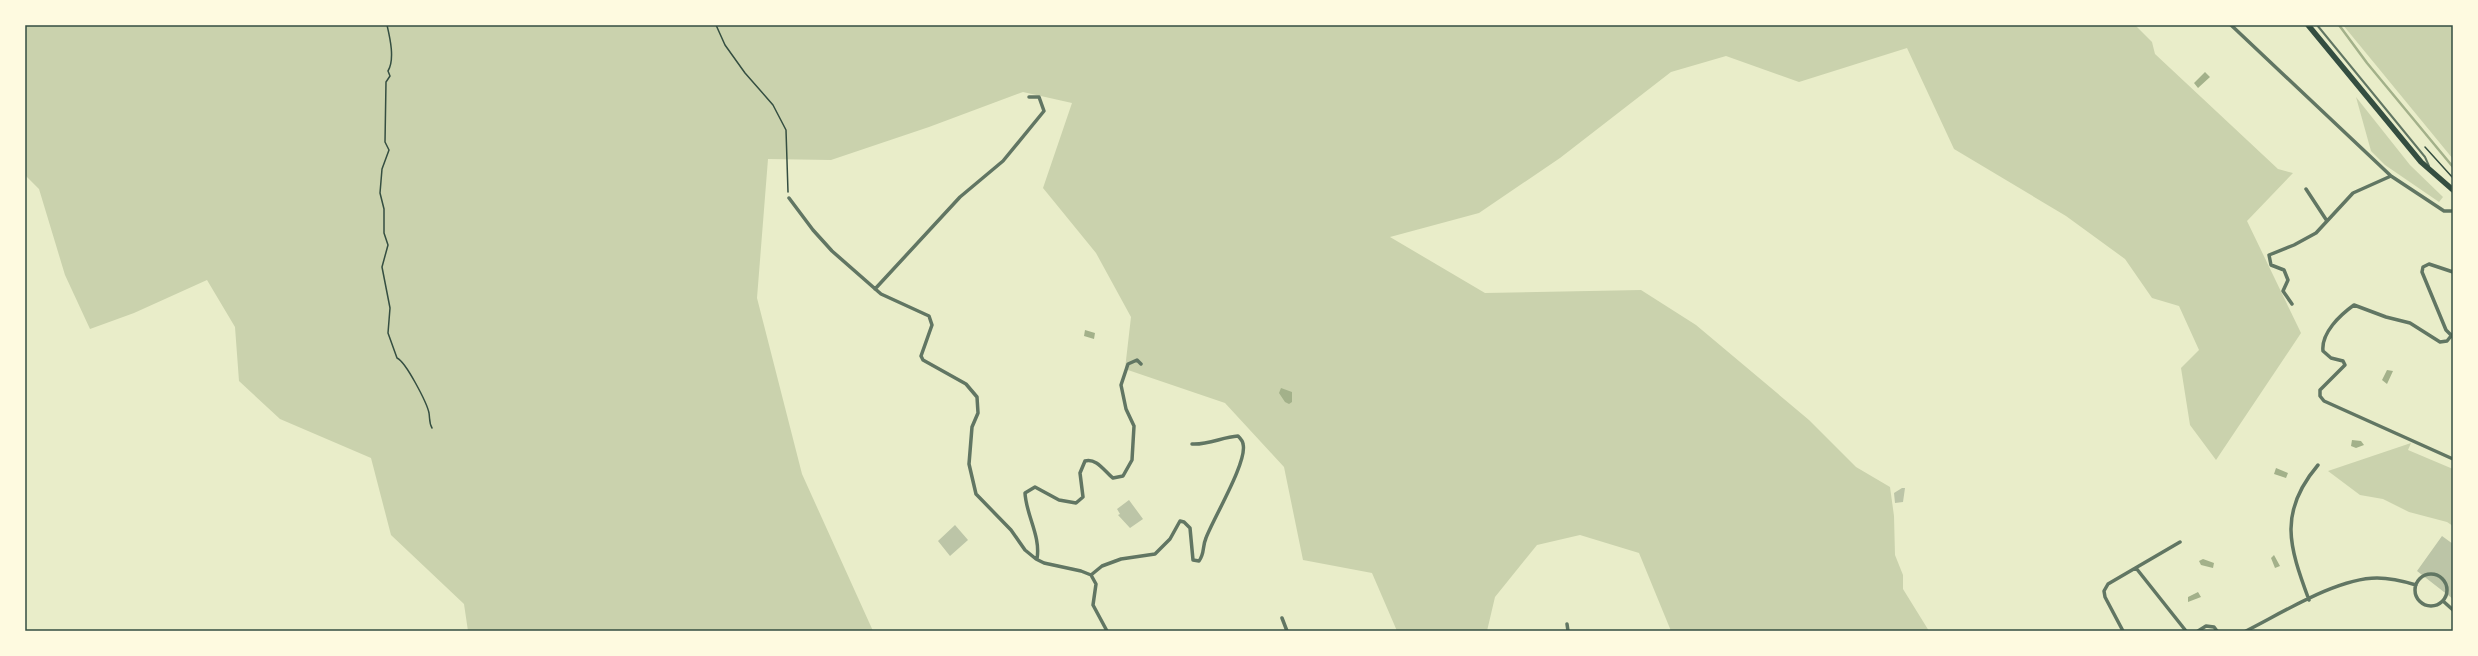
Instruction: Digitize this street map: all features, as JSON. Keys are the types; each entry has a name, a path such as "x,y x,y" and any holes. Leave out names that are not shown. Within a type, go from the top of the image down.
{"main road":[{"path":"2305,25 2331,53"},
{"path":"2308,25 2390,125 2431,171 2453,190"}],"street":[{"path":"2231,25 2391,176 2444,211 2453,211"},
{"path":"875,289 960,198 1003,161 1037,121 1044,112 1042,102 1039,97 1029,97"},
{"path":"2292,304 2283,291 2288,280 2284,270 2271,265 2269,255 2310,236 2353,194 2391,176"},
{"path":"2306,189 2327,221"},
{"path":"789,198 809,225 832,251 875,289 894,302 929,316 932,321 921,356 923,360 966,384 977,397 978,413 972,427 969,464 976,494 1010,530 1025,550 1037,559 1091,576 1096,584 1093,605 1107,631"},
{"path":"2453,272 2429,264 2423,267 2422,272 2446,330 2452,336 2447,341 2440,342 2410,323 2386,317 2354,305 2340,317 2325,338 2323,351 2331,358 2343,361 2344,365 2320,390 2320,396 2324,401 2453,459"},
{"path":"1037,559 1038,551 1025,493 1035,486 1059,500 1076,502 1083,497 1081,466 1085,461 1089,460 1095,461 1113,478 1123,476 1132,460 1134,426 1124,399 1122,377 1128,364 1137,360 1141,364"},
{"path":"1091,576 1102,566 1121,559 1155,554 1170,539 1180,522 1184,522 1190,528 1193,560 1199,561 1204,555 1205,540 1235,476 1242,457 1244,444 1238,436 1229,436 1204,445 1192,444"},
{"path":"2309,600 2293,553 2291,517 2300,488 2318,465"},
{"path":"2122,631 2109,607 2104,591 2108,584 2180,542"},
{"path":"2136,568 2186,631"},
{"path":"2429,574 2439,576 2447,587 2447,594 2443,601 2438,605 2426,605 2416,596 2416,585 2424,576 2429,574"},
{"path":"2246,631 2346,582 2372,578 2394,578 2416,585"},
{"path":"2443,601 2453,610"},
{"path":"1282,618 1287,631"},
{"path":"1567,624 1568,631"},
{"path":"2198,631 2206,626 2214,627 2217,631"}],"lane":[{"path":"2317,25 2425,157 2431,171"}],"path":[{"path":"387,25 391,65 388,71 390,76 386,82 385,142 389,150 382,169 380,193 384,209 384,233 388,245 382,267 390,308 388,333 397,358 402,360 419,389 428,410 432,428"},
{"path":"716,25 725,45 745,73 773,105 786,130 789,198"}],"shaded area":[{"path":"25,25 2135,25 2152,42 2155,54 2278,169 2293,173 2247,221 2301,333 2216,460 2190,425 2181,368 2199,350 2179,306 2152,298 2125,259 2066,216 1954,149 1907,48 1799,82 1726,56 1671,72 1560,158 1479,213 1390,237 1485,293 1641,290 1696,325 1809,420 1856,467 1890,487 1894,516 1895,555 1903,575 1903,589 1929,631 1671,631 1639,553 1580,535 1537,545 1495,597 1487,631 1397,631 1372,573 1303,560 1284,467 1225,403 1125,369 1131,317 1096,253 1043,188 1072,103 1023,92 929,127 831,160 768,159 757,298 802,474 873,631 468,631 464,604 391,535 371,458 280,419 239,381 235,327 207,280 134,313 90,329 65,275 39,189 25,175"},
{"path":"2343,25 2453,25 2453,159"},
{"path":"2205,72 2210,77 2198,88 2194,83"},
{"path":"2356,97 2410,165 2443,197 2439,202 2385,165 2371,151"},
{"path":"1085,330 1095,333 1094,339 1084,336"},
{"path":"2387,370 2393,371 2387,384 2382,380"},
{"path":"1281,388 1292,392 1292,402 1289,404 1285,402 1279,393"},
{"path":"2352,440 2361,441 2364,445 2356,448 2351,446"},
{"path":"2411,443 2408,450 2453,469 2453,526 2447,522 2409,512 2383,499 2360,495 2328,471"},
{"path":"2276,468 2288,473 2286,478 2274,474"},
{"path":"2274,555 2280,566 2275,568 2271,558"},
{"path":"2203,559 2214,563 2213,568 2201,565 2199,561"},
{"path":"2198,592 2201,597 2188,602 2188,597"}],"building":[{"path":"1902,488 1905,488 1903,502 1895,503 1894,493"},
{"path":"1129,500 1143,519 1130,528 1118,515 1120,514 1117,509"},
{"path":"955,525 968,540 950,556 938,541"},
{"path":"2442,536 2453,544 2453,599 2417,571"}],"waterway":[{"path":"2339,25 2367,63 2453,167"}]}
